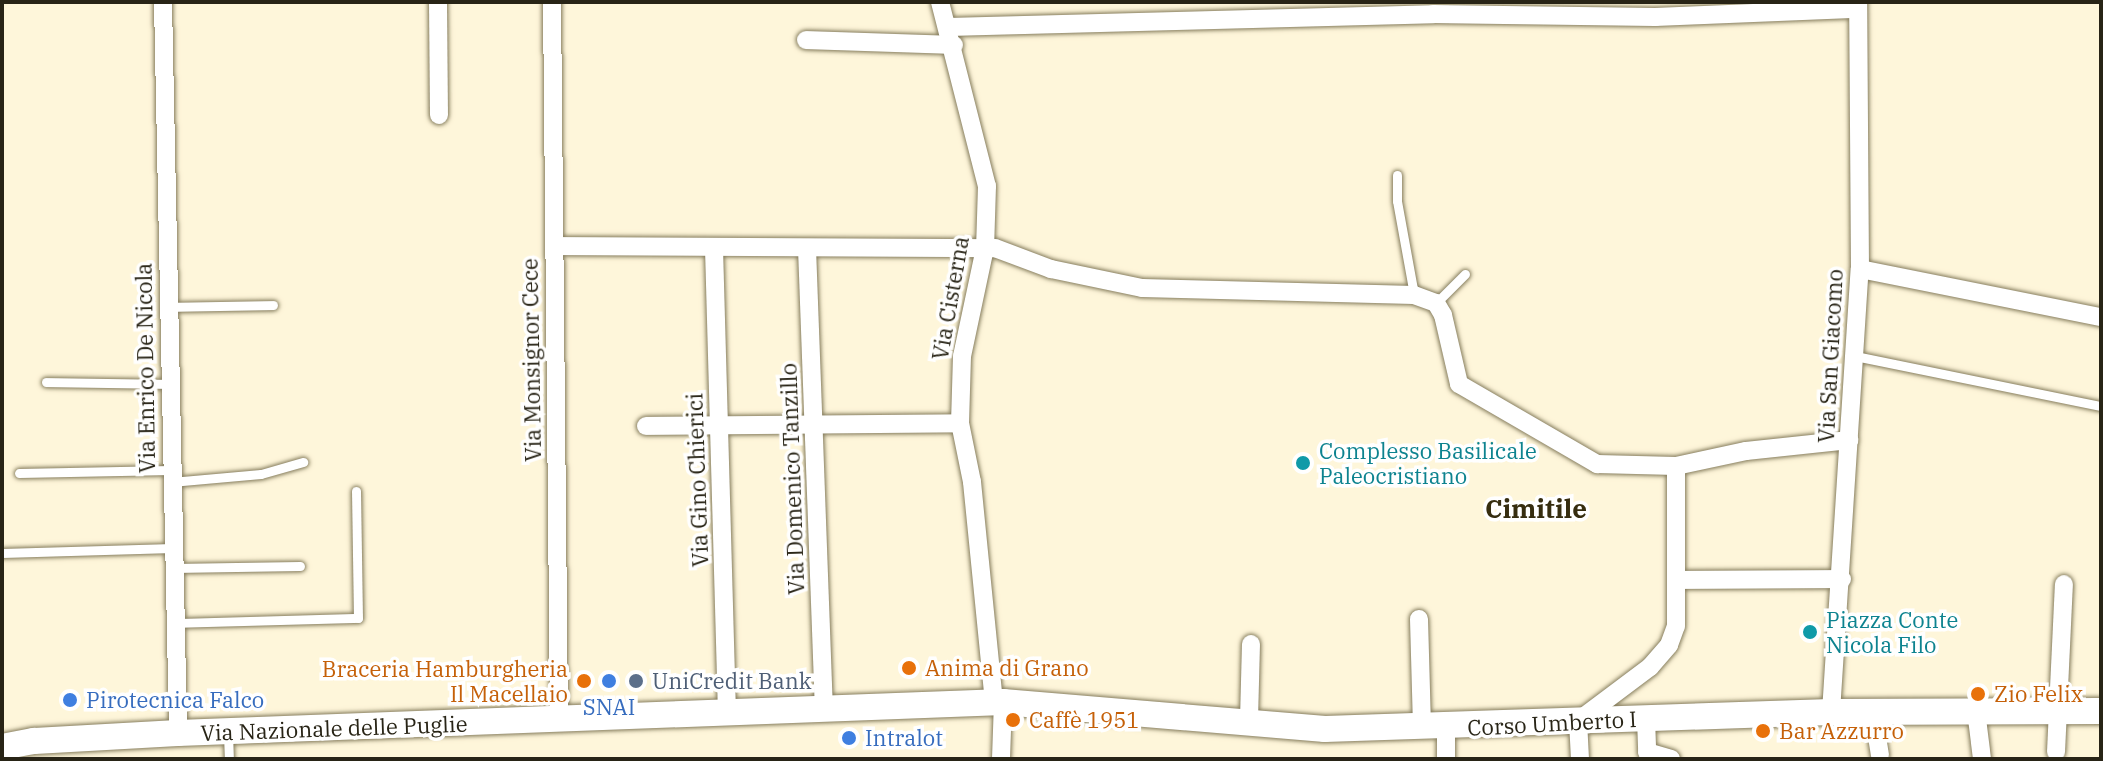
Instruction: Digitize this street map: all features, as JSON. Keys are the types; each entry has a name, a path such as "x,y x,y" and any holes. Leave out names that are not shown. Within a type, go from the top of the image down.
{"main road":[{"name":"Via Nazionale delle Puglie","path":"2,747 35,750 178,733 229,746 559,719 999,702"},
{"name":"Corso Umberto I","path":"999,702 1249,720 1325,729 1434,729 1831,712 2101,711"}],"street":[{"name":"Via Enrico De Nicola","path":"163,2 178,733"},
{"path":"438,2 439,115"},
{"name":"Via Monsignor Cece","path":"552,2 559,719"},
{"name":"Via Cisterna","path":"940,2 954,45 987,186 985,248 962,356 960,423 972,482 999,702 1001,759"},
{"path":"948,27 1433,14 1655,17 1858,5"},
{"name":"Via San Giacomo","path":"1831,712 1860,269 1858,5"},
{"path":"806,40 954,45"},
{"path":"554,246 985,248 1093,281 1142,288 1414,295 1436,303 1443,315 1459,384 1597,464 1676,466 1746,451 1849,440"},
{"name":"Via Gino Chierici","path":"714,248 727,711"},
{"name":"Via Domenico Tanzillo","path":"807,248 824,707"},
{"path":"1860,269 2101,317"},
{"path":"646,426 960,423"},
{"path":"1580,759 1578,721 1650,667 1669,645 1676,626 1676,466"},
{"path":"1677,580 1842,579"},
{"path":"2056,752 2055,709 2064,584"},
{"path":"1419,619 1434,729 1446,759"},
{"path":"1249,720 1251,644"},
{"path":"1976,710 1982,759"},
{"path":"1873,712 1880,755"},
{"path":"1646,718 1647,752 1671,759"}],"lane":[{"path":"1397,175 1397,201 1414,295"},
{"path":"1436,303 1465,274"},
{"path":"167,307 273,305"},
{"path":"1855,356 2101,406"},
{"path":"46,382 169,384"},
{"path":"19,473 261,474 303,462"},
{"path":"175,623 358,618 356,491"},
{"path":"2,553 173,548"},
{"path":"173,568 300,566"}],"place":[{"name":"Complesso Basilicale Paleocristiano","path":"1303,463"},
{"name":"Piazza Conte Nicola Filo","path":"1810,632"},
{"name":"Anima di Grano","path":"909,668"},
{"name":"Braceria Hamburgheria Il Macellaio","path":"584,681"},
{"name":"SNAI","path":"609,681"},
{"name":"UniCredit Bank","path":"636,681"},
{"name":"Zio Felix","path":"1978,694"},
{"name":"Pirotecnica Falco","path":"70,700"},
{"name":"Caffè 1951","path":"1013,720"},
{"name":"Bar Azzurro","path":"1763,731"},
{"name":"Intralot","path":"849,738"}],"district":[{"name":"Cimitile","path":"1536,509"}]}
